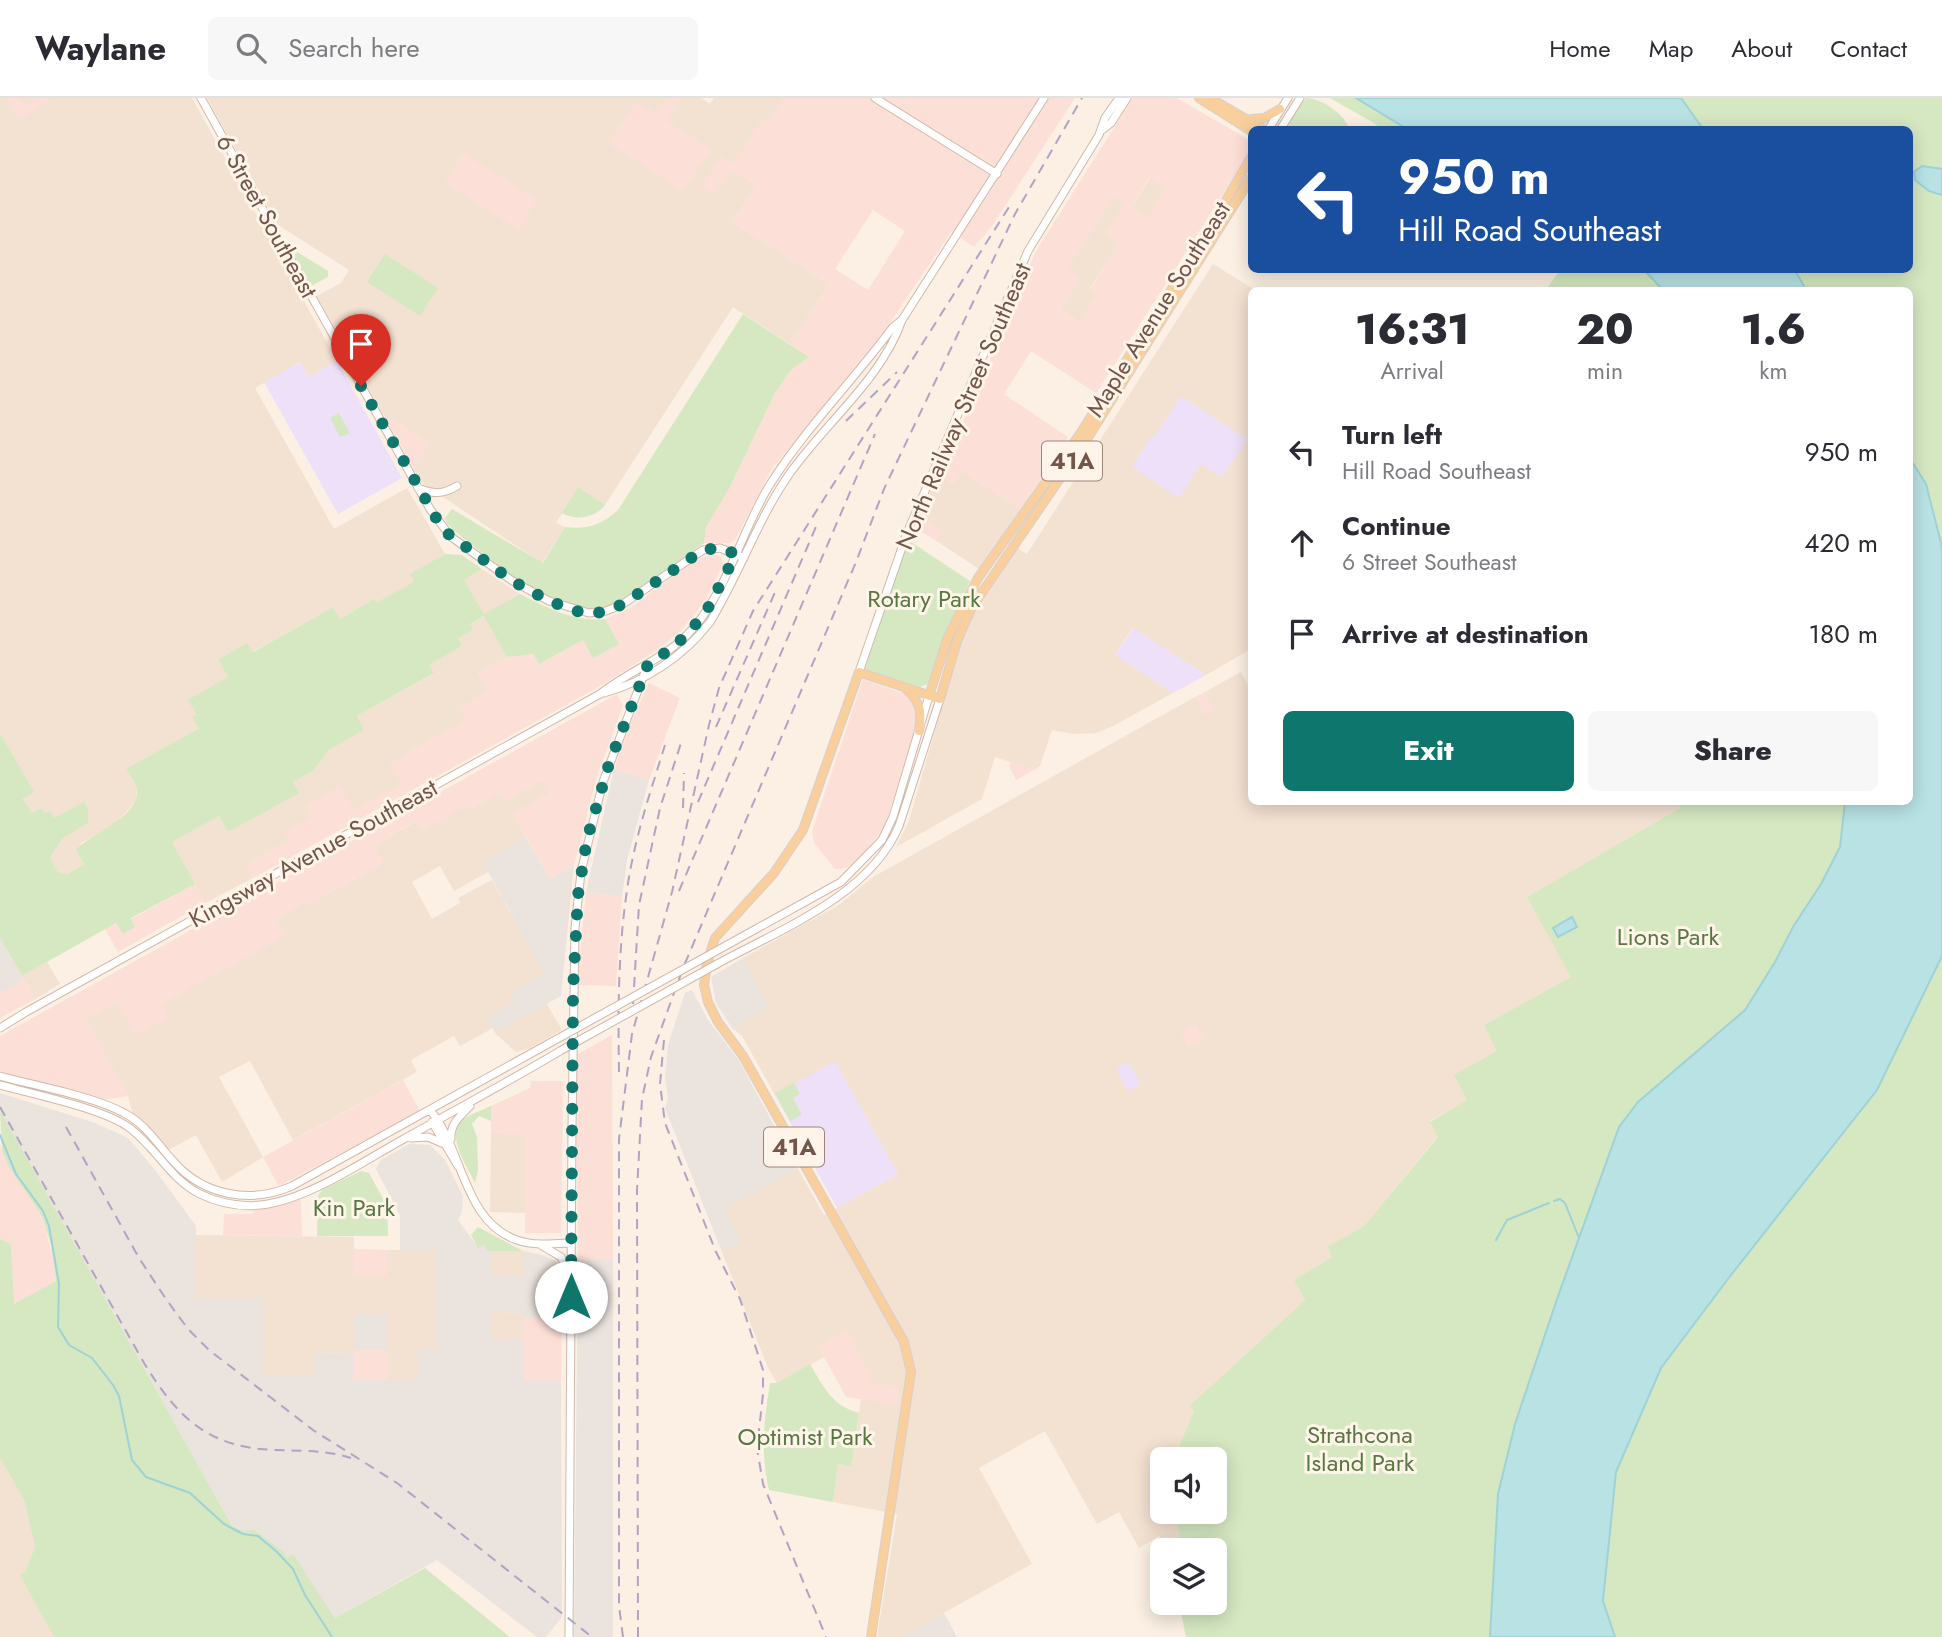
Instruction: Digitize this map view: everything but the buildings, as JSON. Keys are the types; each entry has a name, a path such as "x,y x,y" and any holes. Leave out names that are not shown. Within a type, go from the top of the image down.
{"main road":[{"name":"6 Street Southeast","path":"201,98 418,488 435,517 453,538 523,587 549,601 589,613 606,611 623,604 703,550 720,548 736,554"},
{"path":"875,98 996,174"},
{"name":"North Railway Street Southeast","path":"1102,131 1105,118 1119,98"},
{"name":"North Railway Street Southeast","path":"871,1637 911,1373 904,1342 764,1093 712,1010 704,985 711,948 724,927 775,873 803,830 907,533 1028,251 1102,131 1111,123 1127,98"},
{"path":"1192,98 1248,129"},
{"path":"1199,98 1212,108"},
{"path":"1210,98 1260,126"},
{"path":"1269,126 1288,98"},
{"path":"902,320 1042,99"},
{"path":"1282,126 1298,100"},
{"path":"1246,118 1264,118 1280,109"},
{"name":"Maple Avenue Southeast","path":"72,1096 116,1109 137,1121 190,1176 212,1189 229,1194 258,1196 284,1189 835,886 882,840 890,824 948,637 978,578 1080,434 1248,163"},
{"name":"Maple Avenue Southeast","path":"478,1099 827,904 859,881 883,856 900,826 957,641 972,607 1087,439 1248,183"},
{"name":"Kingsway Avenue Southeast","path":"0,1026 600,694 674,647 708,608 759,503 778,472 893,327 902,320"},
{"name":"Kingsway Avenue Southeast","path":"600,694 618,689 678,656 702,632 729,589 787,477 876,367 902,320"},
{"path":"418,488 436,494 457,486"},
{"path":"736,554 744,558"},
{"path":"569,1637 573,990 578,895 587,839 603,782 648,664"},
{"path":"859,672 940,699"},
{"path":"902,687 913,695 918,703 921,717 919,731"},
{"path":"618,689 630,695 630,708"},
{"path":"0,1076 72,1096 78,1107"},
{"path":"0,1085 119,1121 146,1142 180,1181 200,1193 224,1202 261,1205 284,1199 325,1182 478,1099"},
{"path":"478,1099 455,1121 451,1132 460,1169 476,1203 494,1226 516,1240 538,1244 570,1244"},
{"path":"430,1110 442,1143 460,1169"},
{"path":"435,1122 452,1144"},
{"path":"403,1139 425,1136 442,1143"},
{"path":"538,1244 564,1260 571,1297"}],"shaded area":[{"path":"0,98 192,98 337,361 309,377 300,362 255,388 334,529 407,488 445,554 411,574 415,582 376,604 373,600 340,619 333,607 252,652 247,644 218,660 228,677 196,714 199,728 126,769 137,788 135,802 115,824 81,843 84,864 68,874 58,872 50,858 62,839 88,823 54,818 45,813 32,814 23,798 33,792 0,733"},
{"path":"7,98 20,98 24,105 36,98 47,98 49,102 19,119"},
{"path":"207,98 666,98 656,114 666,120 681,98 701,98 710,104 714,98 785,98 768,124 762,120 731,169 756,185 732,222 829,284 790,344 733,307 605,505 578,488 556,523 565,527 542,563 422,483 413,468 428,443 392,419 387,421 317,296 341,283 349,270 278,225"},
{"path":"666,98 681,98 667,121 711,149 683,191 608,143 636,101 656,113"},
{"path":"785,98 1075,98 992,226 974,247 951,232 885,330 771,470 735,540 730,543 704,543 706,527 728,491 775,393 790,371 809,357 790,344 829,284 732,222 756,185 731,169 714,194 701,186 721,156 733,163 762,120 768,123","holes":["873,210 905,231 868,290 835,269"]},
{"path":"1133,98 1177,98 1248,139 1248,155 1096,393 1031,351 1004,394 1068,437 1022,510 962,471 953,484 938,474 947,460 1036,251","holes":["1149,178 1166,188 1148,217 1132,207","1114,196 1125,203 1105,234 1119,243 1090,289 1098,294 1080,322 1060,309 1079,279 1067,270"]},
{"path":"463,153 537,200 519,230 445,182"},
{"path":"1150,178 1166,188 1148,218 1132,207"},
{"path":"1114,196 1125,203 1119,243 1090,288 1098,294 1080,322 1060,309 1079,279 1066,271"},
{"path":"1213,264 1250,287 1248,287 1248,651 1206,675 1132,628 1115,655 1173,693 1096,733 1073,734 1052,730 1040,766 1034,770 995,757 982,799 896,847 909,821 959,647 974,613 1017,548 1027,554"},
{"path":"337,361 402,478 338,514 264,382 301,362 309,377"},
{"path":"1181,396 1247,439 1222,477 1201,464 1179,498 1132,467"},
{"path":"392,419 428,443 413,468 387,421"},
{"path":"962,471 1022,510 979,569 935,540 941,530 920,516 938,474 953,484"},
{"path":"920,516 942,530 935,540 915,528"},
{"path":"712,554 721,557 723,565 704,602 680,632 652,653 602,685 253,878 246,866 267,851 290,842 284,832 312,816 306,805 340,786 354,810 401,784 389,763 466,720 459,707 488,691 478,673 507,657 533,654 539,664 583,640 594,657 618,643 605,619 630,608 694,561"},
{"path":"482,569 520,594 484,615 464,580"},
{"path":"485,616 507,657 478,673 488,691 466,720 390,763 401,784 354,811 306,805 312,816 290,842 267,851 247,866 253,878 205,903 172,842 219,816 228,832 298,792 293,782 313,771 329,750 364,730 357,716 433,674 429,665 462,646 458,638 470,624"},
{"path":"1133,628 1206,675 1173,693 1115,655"},
{"path":"1241,672 1248,685 1248,805 1678,805 1680,808 1527,897 1572,977 1484,1025 1498,1051 1468,1100 1430,1121 1438,1136 1364,1226 1327,1247 1332,1257 1294,1280 1305,1300 1191,1404 1194,1411 1178,1447 1150,1447 1150,1524 1178,1524 1179,1538 1150,1538 1150,1541 1139,1548 1119,1512 1097,1524 1045,1431 979,1468 1032,1564 900,1637 877,1637 897,1514 833,1502 838,1464 851,1465 861,1399 869,1382 818,1346 824,1357 777,1383 769,1370 722,1252 740,1241 724,1209 798,1169 824,1215 898,1174 835,1062 775,1095 742,1036 732,1028 768,1008 743,958 839,905 873,877 1195,697 1205,715 1214,709 1205,692"},
{"path":"863,679 908,695 917,711 916,725 886,823 879,835 852,865 835,869 814,843 812,831"},
{"path":"649,683 680,698 649,780 614,769"},
{"path":"1205,692 1215,710 1205,715 1195,697"},
{"path":"617,694 623,706 597,776 574,865 550,879 513,813 549,793 542,780 506,800 501,792 470,809 467,806 422,830 416,821 373,845 383,863 307,905 305,902 275,919 285,936 162,1004 168,1017 136,1035 118,1002 85,1018 128,1096 103,1100 0,1071 0,1036"},
{"path":"1010,762 1034,770 1016,780 1009,766"},
{"path":"614,769 649,780 627,860 622,897 586,892"},
{"path":"542,780 550,793 513,813 526,837 482,861 488,872 454,891 440,866 412,882 432,919 460,903 458,898 492,880 544,973 511,992 516,1001 487,1017 493,1028 460,1046 454,1036 411,1060 417,1072 293,1140 250,1061 219,1077 263,1157 222,1182 196,1135 168,1150 132,1112 128,1096 85,1018 118,1002 136,1034 161,1004 284,936 275,919 305,902 307,905 383,863 373,845 417,821 422,830 467,805 470,809 501,792 506,800"},
{"path":"526,837 550,879 574,865 561,996 495,1033 487,1017 515,1001 511,992 544,973 482,861"},
{"path":"195,884 205,903 118,952 105,929 117,923 123,934 131,919"},
{"path":"586,892 622,897 616,986 577,985"},
{"path":"0,938 24,980 0,994"},
{"path":"743,958 769,1008 732,1028 716,1003 711,977"},
{"path":"47,962 60,984 35,999 22,976"},
{"path":"24,980 35,999 0,1018 0,994"},
{"path":"692,990 708,1020 738,1059 798,1169 724,1209 741,1241 722,1252 665,1108 668,1099 665,1077 668,1045 685,993"},
{"path":"547,1004 562,1030 528,1049 516,1052 495,1033"},
{"path":"1196,1024 1204,1038 1188,1046 1181,1032"},
{"path":"612,1035 613,1260 578,1260 576,1055"},
{"path":"835,1061 898,1174 837,1208 775,1095"},
{"path":"1128,1062 1141,1084 1128,1091 1116,1069"},
{"path":"403,1080 420,1111 278,1185 263,1157"},
{"path":"531,1081 563,1081 561,1233 525,1233 525,1135 491,1134 491,1106 530,1088"},
{"path":"0,1093 95,1123 128,1138 196,1226 196,1297 263,1298 263,1376 314,1376 315,1352 354,1353 354,1379 417,1379 418,1350 436,1350 436,1250 400,1250 400,1215 376,1169 381,1160 409,1144 430,1145 445,1160 463,1196 462,1212 458,1220 478,1247 483,1244 491,1251 491,1276 524,1276 524,1251 556,1261 561,1271 562,1317 524,1317 523,1313 491,1312 491,1339 524,1339 524,1381 561,1381 562,1617 546,1637 537,1637 437,1560 335,1618 293,1555 286,1559 245,1531 232,1526 0,1110"},
{"path":"491,1134 525,1134 525,1213 490,1212"},
{"path":"0,1143 17,1179 42,1216 54,1261 56,1281 13,1305 11,1244 0,1239"},
{"path":"301,1200 302,1236 223,1235 224,1214 252,1214 254,1211"},
{"path":"196,1235 354,1237 354,1275 387,1275 387,1250 436,1250 436,1350 418,1379 388,1379 387,1313 354,1314 354,1353 315,1352 315,1376 262,1376 196,1297"},
{"path":"354,1249 387,1250 387,1276 354,1275"},
{"path":"491,1251 524,1251 524,1276 491,1276"},
{"path":"578,1260 613,1260 613,1637 574,1637"},
{"path":"491,1312 524,1313 524,1339 491,1339"},
{"path":"354,1313 388,1313 388,1350 354,1350"},
{"path":"524,1317 562,1317 561,1381 524,1381"},
{"path":"846,1330 870,1373 869,1382 899,1387 897,1405 846,1397 818,1346"},
{"path":"354,1350 388,1350 388,1379 354,1380"},
{"path":"0,1458 24,1500 35,1547 25,1572 21,1575 54,1637 0,1637"},
{"path":"944,1613 957,1637 900,1637"}],"green space":[{"path":"1306,98 1332,108 1348,126 1289,126"},
{"path":"1330,98 1356,98 1402,126 1378,126"},
{"path":"1681,98 1942,98 1942,547 1926,484 1913,463 1913,287 1804,287 1797,273 1913,273 1913,126 1701,126"},
{"path":"297,252 328,271 328,277 311,286 294,256"},
{"path":"385,254 438,288 420,316 367,282"},
{"path":"1558,273 1647,273 1660,287 1548,287"},
{"path":"743,314 809,357 790,371 775,393 728,491 706,527 704,543 655,579 628,597 604,608 571,606 518,579 446,522 445,518 452,509 543,563 565,527 593,525 612,515 618,510"},
{"path":"339,413 350,433 340,437 330,418"},
{"path":"578,487 605,505 596,513 585,517 562,513"},
{"name":"Rotary Park","path":"908,540 970,581 945,636 928,684 920,687 865,669"},
{"path":"445,554 462,555 482,569 464,580 484,614 520,594 572,616 605,619 619,644 593,658 583,640 539,664 533,654 507,657 484,616 470,624 473,630 458,638 462,646 429,665 434,673 357,716 364,730 329,750 313,771 293,782 299,793 228,832 219,816 172,842 195,884 131,918 135,927 123,934 116,923 22,976 0,938 0,733 34,792 23,799 32,813 42,808 45,813 50,811 54,818 84,802 88,809 88,823 62,839 50,858 58,872 68,874 84,864 76,850 123,817 136,799 137,789 126,769 199,728 192,717 196,714 188,700 228,677 218,660 247,643 253,652 333,607 340,619 374,599 376,603 414,582 410,574"},
{"name":"Strathcona Island Park","path":"1678,805 1845,805 1840,847 1821,884 1745,1010 1638,1102 1588,1214 1515,1424 1498,1494 1490,1637 1186,1637 1181,1615 1227,1615 1227,1538 1179,1538 1178,1524 1227,1524 1227,1447 1179,1447 1194,1411 1190,1405 1305,1300 1294,1280 1332,1257 1327,1247 1364,1226 1438,1137 1430,1122 1467,1100 1454,1075 1497,1051 1484,1025 1571,977 1527,897 1680,808"},
{"path":"1942,955 1942,1637 1615,1637 1603,1601 1616,1472 1661,1368 1877,1090"},
{"path":"794,1083 800,1094 793,1098 802,1115 790,1121 775,1093"},
{"path":"491,1106 491,1121 479,1116 472,1124 477,1137 478,1170 475,1183 459,1149 456,1132 465,1118"},
{"path":"0,1110 232,1526 245,1531 254,1530 285,1553 286,1558 293,1554 335,1618 425,1568 510,1637 54,1637 20,1575 25,1572 35,1547 24,1500 0,1458 0,1239 11,1244 14,1304 56,1281 51,1245 42,1216 10,1169 2,1151"},
{"name":"Kin Park","path":"361,1171 369,1173 387,1206 388,1236 317,1236 318,1196 322,1190"},
{"path":"478,1227 523,1251 488,1251 483,1245 478,1248 471,1235"},
{"name":"Optimist Park","path":"810,1364 835,1400 859,1413 851,1466 838,1464 833,1502 769,1490 766,1475 764,1436 770,1383 777,1383"}],"water":[{"path":"1356,98 1681,98 1701,126 1402,126"},
{"path":"1922,166 1942,169 1942,195 1929,191 1915,180 1914,172"},
{"path":"1647,273 1797,273 1804,287 1660,287"},
{"path":"1913,463 1926,484 1942,547 1942,956 1877,1090 1661,1368 1616,1472 1603,1601 1615,1637 1490,1637 1498,1494 1515,1424 1619,1127 1638,1102 1745,1010 1821,884 1840,847 1845,805 1913,805"},
{"path":"1572,917 1577,927 1558,937 1553,928"}],"waterway":[{"path":"0,1135 16,1174 43,1211 49,1226 59,1284 58,1327 69,1345 92,1358 113,1385 119,1396 132,1460 146,1477 190,1493 224,1524 243,1534 258,1536 276,1551 293,1569 305,1595 332,1637"},
{"path":"1554,1201 1560,1199 1565,1203 1579,1238"},
{"path":"1496,1240 1507,1220 1549,1203"}],"railway":[{"path":"638,1637 637,1190 642,1099 651,1057 683,968 856,562 884,489 1015,214 1082,98"},
{"path":"623,1637 619,1606 619,1139 632,1034 672,892 709,725 719,688 753,611 1009,207"},
{"path":"846,421 897,372"},
{"path":"679,891 875,434"},
{"path":"698,802 818,522"},
{"path":"716,727 776,590"},
{"path":"633,1004 639,905 660,808 682,740"},
{"path":"619,1072 619,981 627,890 638,835 665,745"},
{"path":"683,808 684,773"},
{"path":"664,1040 660,1084 665,1123 716,1252 740,1299 763,1370 757,1448 763,1484 826,1637"},
{"path":"0,1107 144,1363 169,1400 197,1426 231,1443 252,1448 323,1452 351,1458"},
{"path":"66,1127 139,1258 188,1329 209,1350 313,1430 397,1483 592,1637"}],"route":[{"path":"361,386 443,530 511,580 549,601 580,612 606,611 623,604 703,550 720,548 736,554 703,616 674,647 648,664 609,764 587,839 575,928 571,1297"}],"park label":[{"name":"Lions Park","path":"1668,936"}]}
